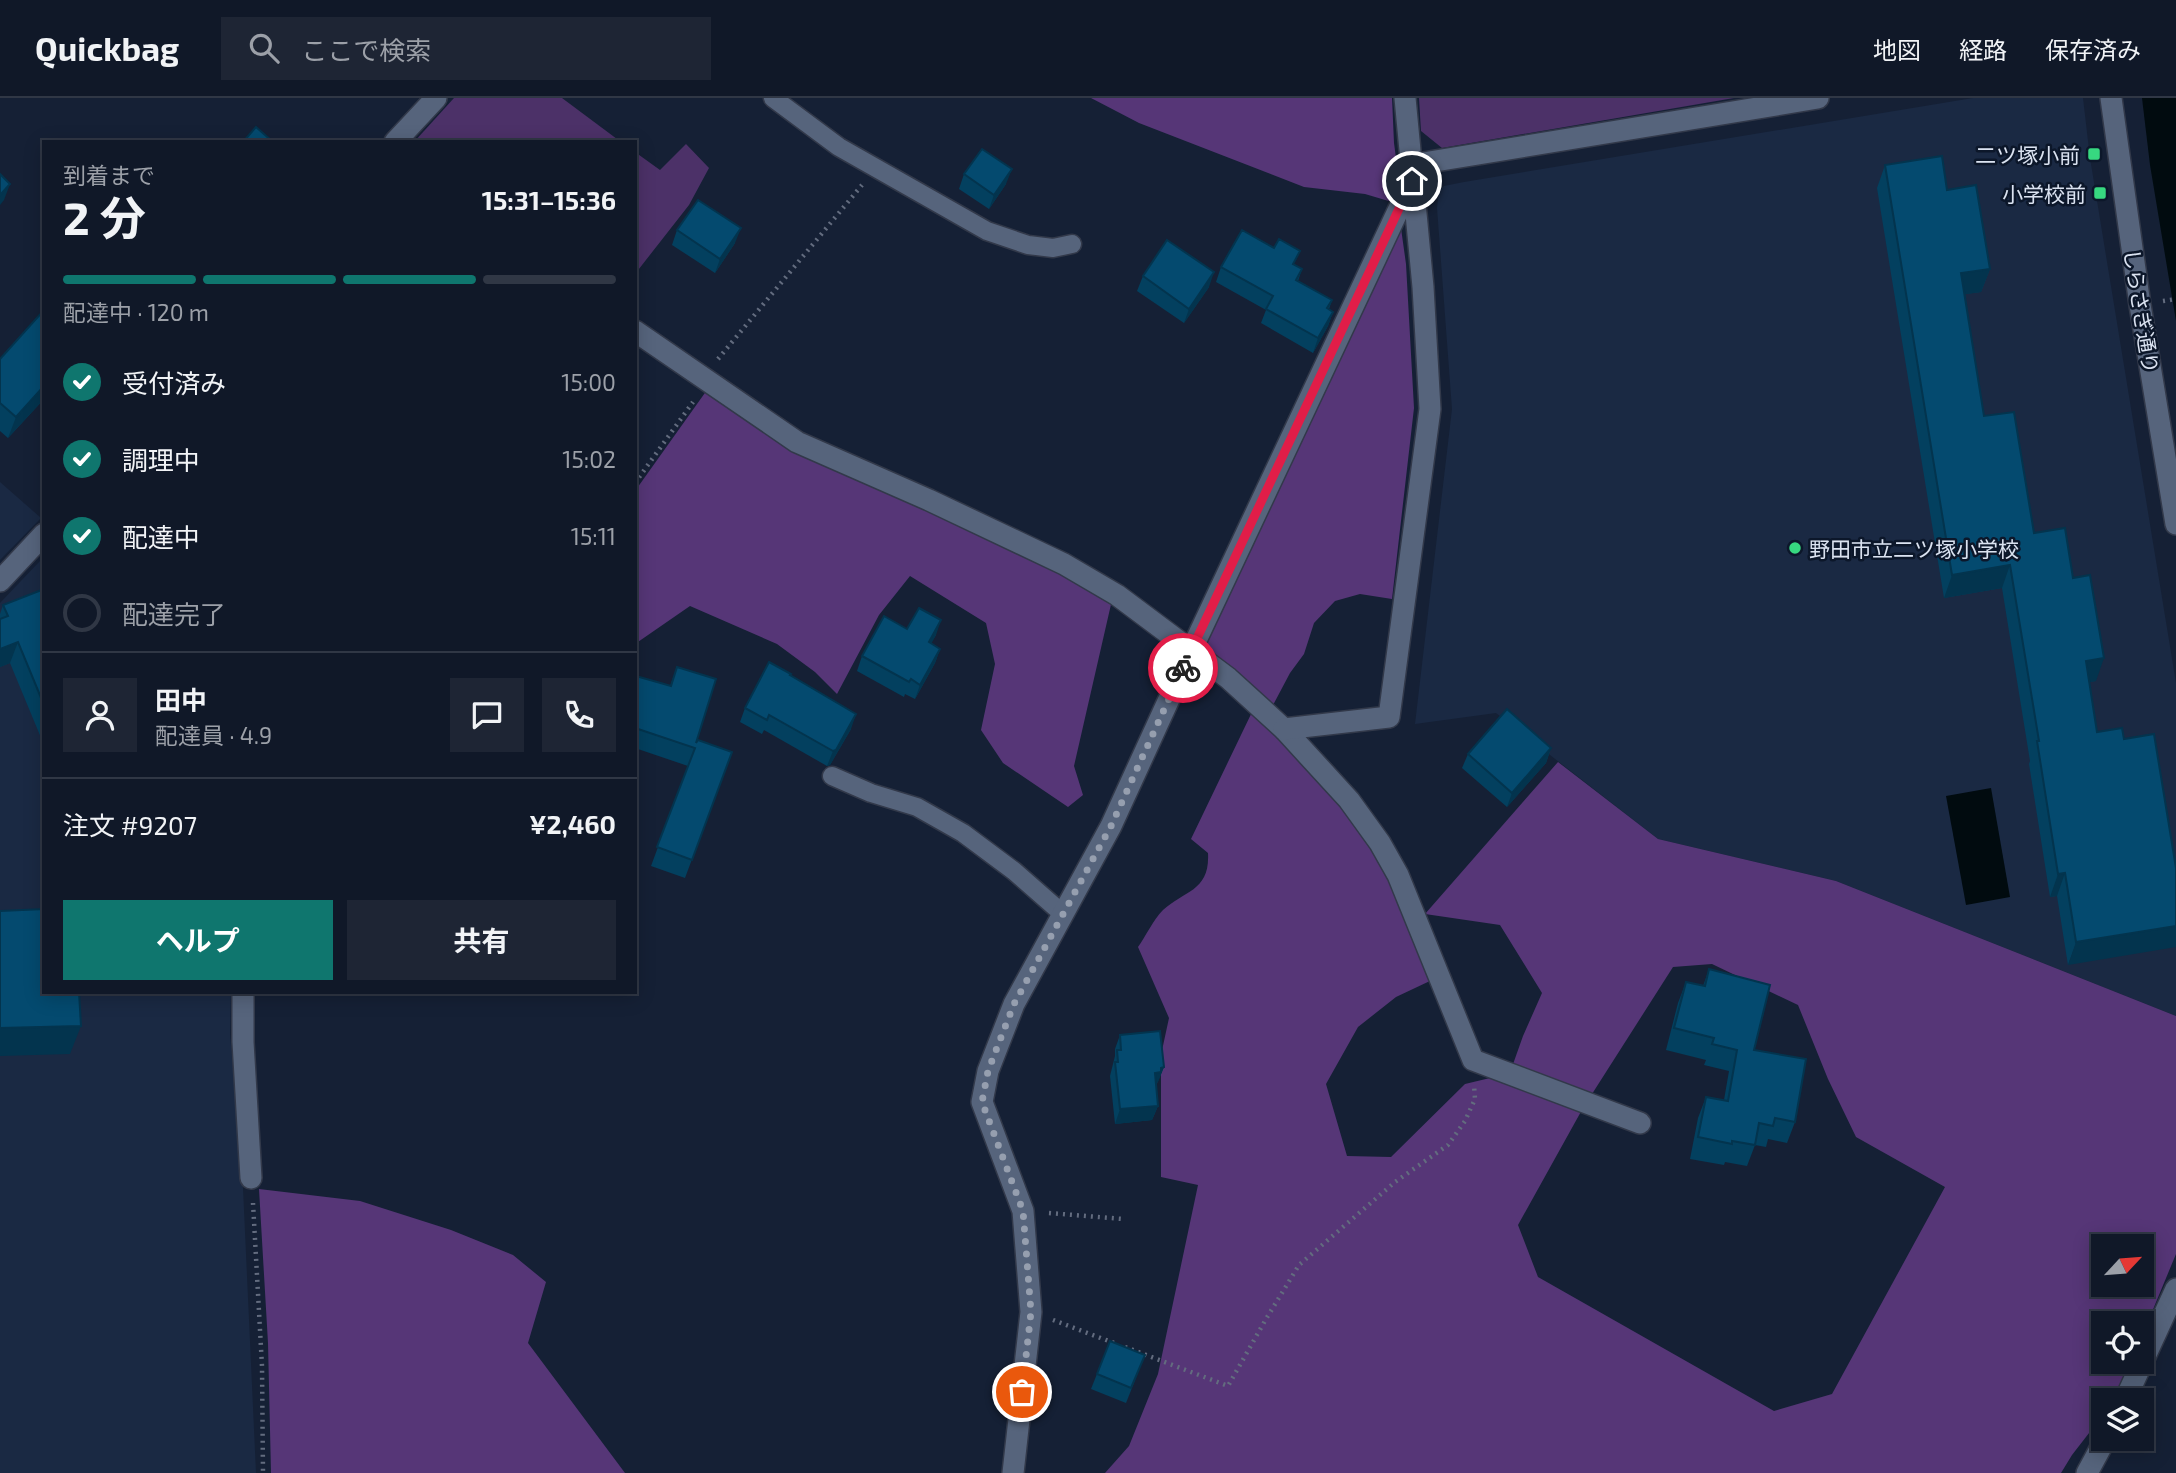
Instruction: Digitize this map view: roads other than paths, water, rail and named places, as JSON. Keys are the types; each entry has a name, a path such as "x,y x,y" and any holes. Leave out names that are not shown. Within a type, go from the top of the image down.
{"street":[{"path":"397,140 436,98"},
{"path":"1284,729 1389,717 1430,409 1423,287 1405,98"},
{"path":"1411,173 1772,102 1818,98"},
{"name":"しらさぎ通り","path":"2111,98 2140,305 2176,524"},
{"path":"1013,1473 1031,1312 1023,1211 982,1102 988,1071 1014,1004 1111,826 1411,173"},
{"path":"637,332 797,442 929,500 1064,564 1117,595 1228,678 1284,729 1349,800 1380,843 1398,875 1473,1060 1640,1123"},
{"path":"0,581 42,536"},
{"path":"243,994 251,1178"},
{"path":"2131,1388 2176,1289"},
{"path":"2087,1473 2099,1451"}],"lane":[{"path":"773,98 839,147 988,231 1028,245 1053,248 1073,244"},
{"path":"832,776 871,793 917,807 963,833 1014,871 1063,914"}],"place":[{"name":"二ツ塚小前","path":"2094,154"},
{"name":"小学校前","path":"2100,193"},
{"name":"野田市立二ツ塚小学校","path":"1795,548"}]}
